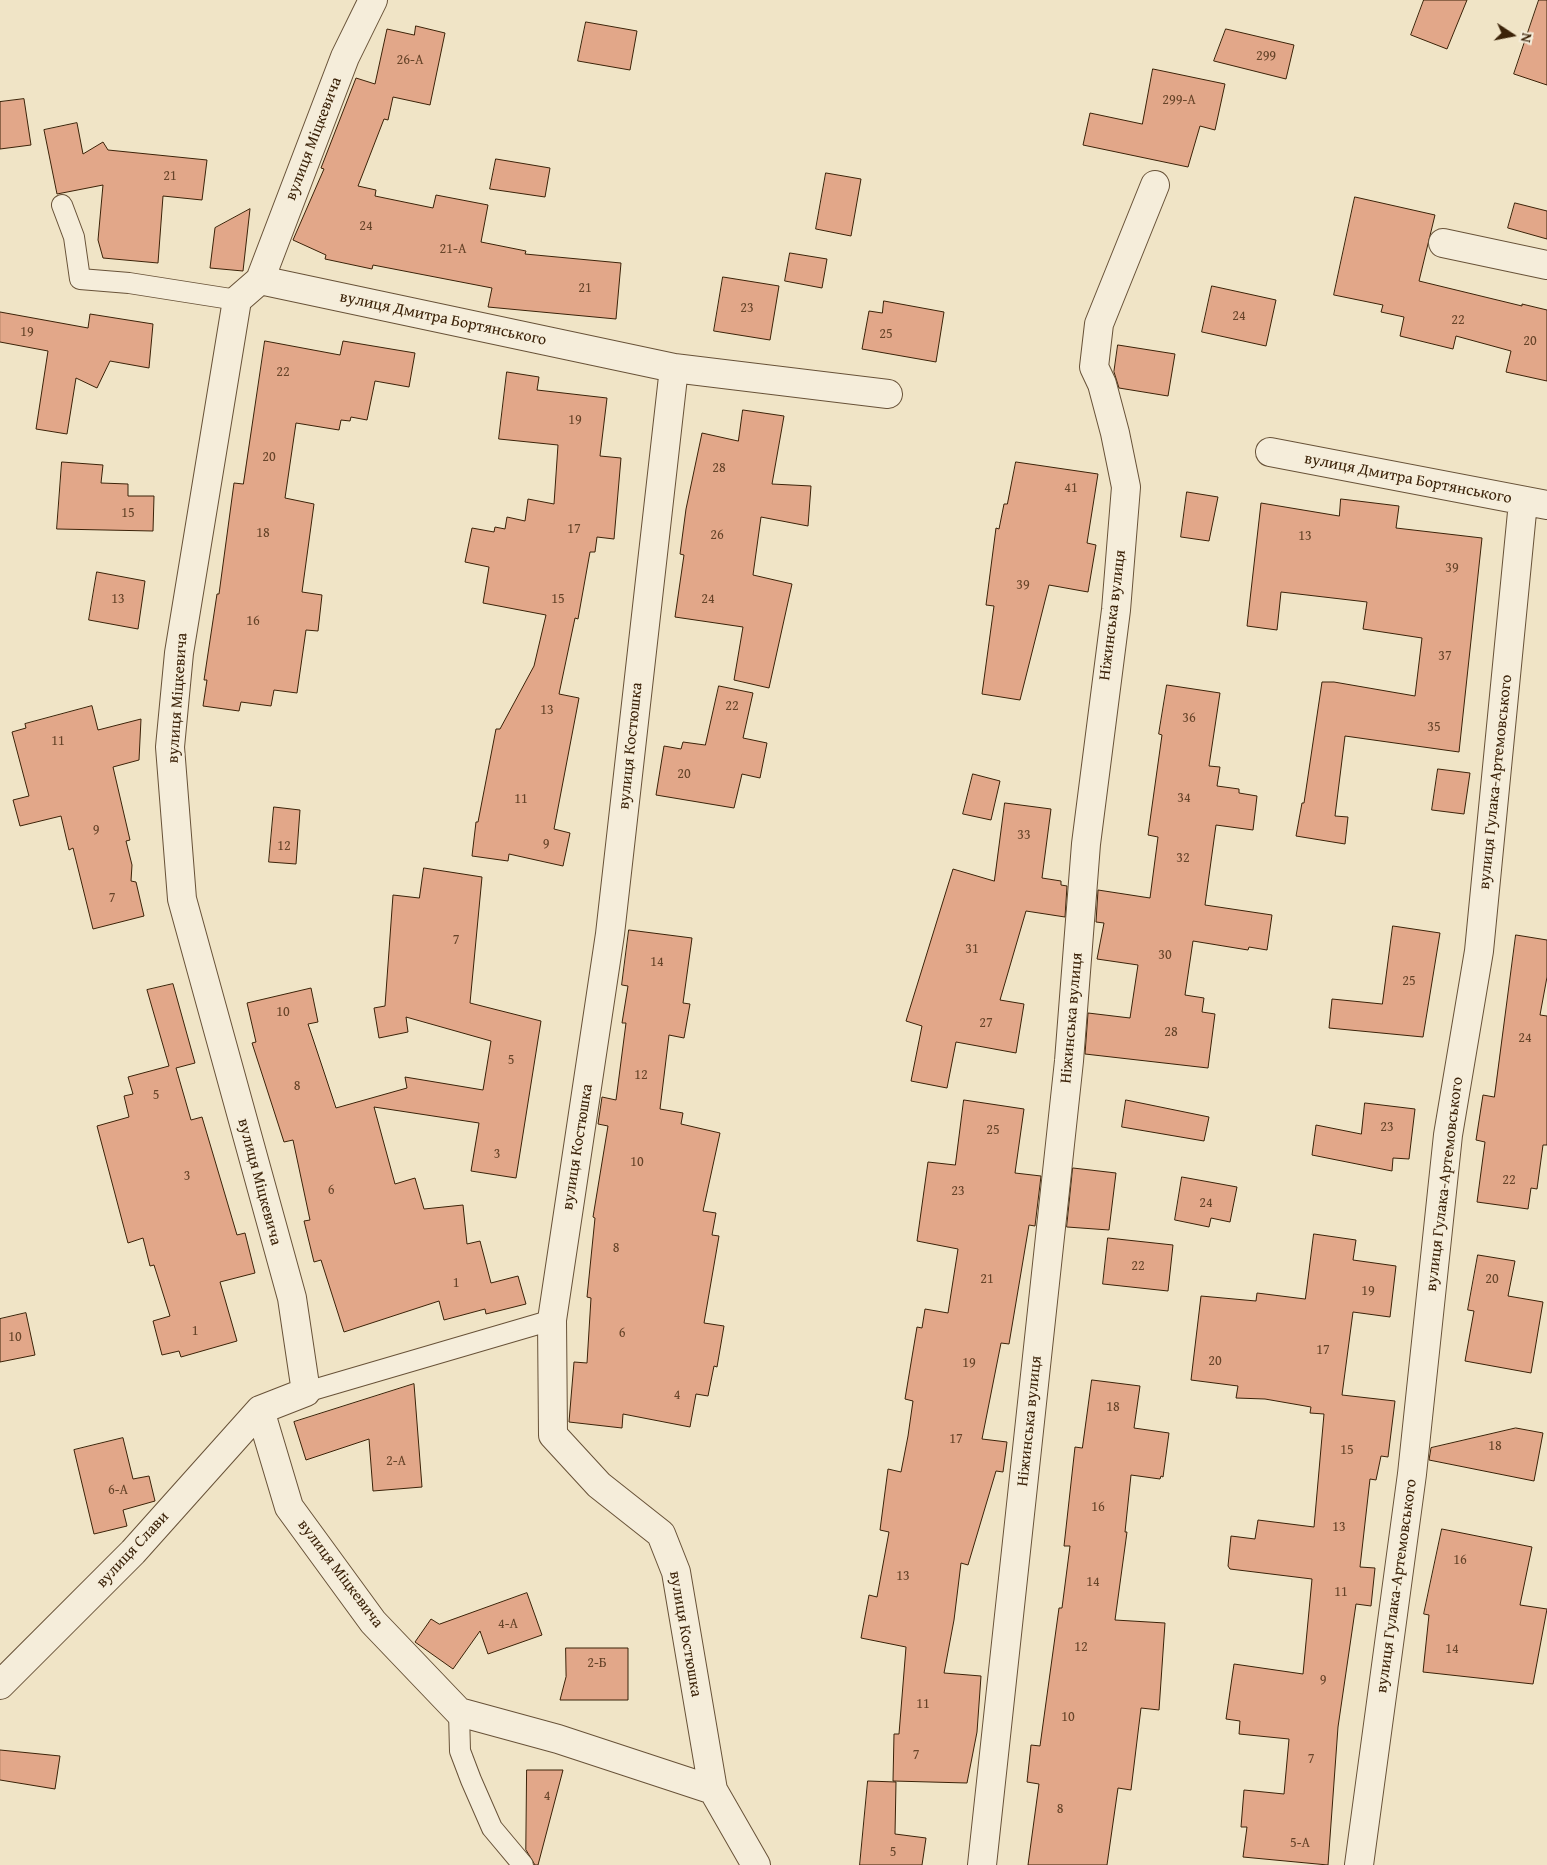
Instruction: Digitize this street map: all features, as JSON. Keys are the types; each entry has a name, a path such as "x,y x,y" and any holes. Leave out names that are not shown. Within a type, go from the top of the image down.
{"street":[{"name":"вулиця Міцкевича","path":"260,280 345,57 373,0"},
{"name":"Ніжинська вулиця","path":"982,1865 1068,1071 1086,844 1116,610 1126,487 1116,432 1102,384 1094,367 1099,324 1155,185"},
{"path":"1443,243 1547,265"},
{"path":"237,300 260,280"},
{"name":"вулиця Дмитра Бортянського","path":"260,280 674,368 888,394"},
{"name":"вулиця Міцкевича","path":"237,300 179,652 170,747 182,899 292,1298 306,1392"},
{"name":"вулиця Костюшка","path":"674,368 610,934 552,1320 553,1434 599,1485 661,1534 676,1572 713,1790 756,1865"},
{"name":"вулиця Дмитра Бортянського","path":"1270,452 1535,504"},
{"name":"вулиця Гулака-Артемовського","path":"1359,1865 1412,1474 1448,1135 1479,951 1535,504"},
{"path":"260,1410 306,1392"},
{"name":"вулиця Міцкевича","path":"260,1410 289,1507 373,1622 459,1712"},
{"name":"вулиця Слави","path":"0,1685 132,1552 260,1410"},
{"path":"459,1712 558,1739 713,1790"}],"lane":[{"path":"62,205 74,237 80,279 129,283 237,300"},
{"path":"306,1392 552,1320"},
{"path":"459,1712 460,1751 470,1780 492,1828 523,1865"}],"building":[{"path":"1424,0 1467,0 1447,49 1411,35"},
{"path":"1539,0 1547,0 1547,85 1514,74"},
{"path":"586,22 637,31 630,70 578,61"},
{"path":"416,26 445,33 430,105 393,97 388,120 384,119 358,186 376,190 375,196 433,208 436,195 488,205 481,242 526,251 525,254 621,263 616,319 488,307 492,288 373,265 372,269 325,259 326,255 293,240 324,169 321,168 356,78 375,84 387,29 414,35"},
{"path":"1226,29 1294,45 1286,79 1214,61"},
{"path":"1153,69 1225,84 1215,130 1200,126 1188,167 1083,145 1090,113 1142,124"},
{"path":"24,99 31,145 0,149 0,102"},
{"path":"77,123 83,154 103,142 108,150 207,160 202,200 163,196 158,263 103,258 98,240 103,185 57,194 44,130"},
{"path":"496,159 550,168 545,197 490,189"},
{"path":"826,173 861,179 851,236 816,229"},
{"path":"1355,197 1435,215 1419,281 1522,306 1522,304 1547,310 1547,381 1506,372 1511,351 1456,336 1453,349 1400,336 1404,317 1381,312 1383,305 1334,295"},
{"path":"1515,203 1547,211 1547,239 1508,228"},
{"path":"250,209 243,271 210,268 215,228"},
{"path":"790,253 827,259 822,288 785,281"},
{"path":"723,277 779,286 770,340 714,331"},
{"path":"1212,286 1276,300 1266,346 1202,332"},
{"path":"884,301 944,312 936,362 862,349 869,311 882,313"},
{"path":"0,312 88,328 90,314 153,324 149,368 110,361 97,388 76,378 67,434 36,429 48,351 0,342"},
{"path":"265,341 340,355 343,341 415,353 409,387 375,381 367,420 351,417 350,421 341,420 339,430 296,423 285,498 314,504 302,592 322,595 318,631 306,630 297,693 274,690 271,706 241,702 239,711 203,706 207,680 204,680 217,594 219,594 234,483 243,484"},
{"path":"1118,345 1175,354 1168,396 1119,388 1114,372"},
{"path":"507,372 539,377 537,390 607,398 600,456 621,458 614,539 597,537 595,552 590,552 578,619 575,618 559,694 579,698 554,829 570,833 563,866 509,854 508,861 472,856 476,822 478,822 496,729 500,729 534,666 546,615 483,603 489,567 465,562 472,528 494,532 495,527 505,529 507,517 525,521 528,499 554,504 558,445 499,439"},
{"path":"743,410 784,416 772,484 811,486 808,526 761,517 753,575 792,584 769,688 734,680 743,627 675,617 684,555 680,554 686,509 702,433 738,441"},
{"path":"62,462 103,465 101,483 128,484 128,496 154,496 153,531 57,529"},
{"path":"1016,462 1098,474 1087,543 1096,545 1088,592 1049,585 1020,700 982,694 994,606 986,605 996,528 999,529 1004,504 1007,504"},
{"path":"1187,492 1218,497 1209,541 1181,537"},
{"path":"1341,499 1399,506 1396,528 1482,538 1459,752 1345,736 1335,816 1348,817 1345,844 1296,836 1302,803 1304,803 1322,682 1334,682 1415,696 1422,638 1363,629 1367,602 1281,592 1277,630 1247,626 1261,503 1339,516"},
{"path":"97,572 145,581 138,629 89,620"},
{"path":"1167,685 1220,693 1209,766 1220,767 1217,786 1239,789 1239,793 1257,796 1253,830 1216,825 1205,905 1272,915 1267,950 1249,947 1248,950 1193,941 1185,995 1204,998 1202,1012 1215,1014 1208,1068 1085,1054 1088,1013 1130,1018 1138,965 1097,959 1104,923 1096,922 1098,890 1150,898 1158,837 1148,835 1162,735 1159,734"},
{"path":"719,686 753,693 743,738 767,743 760,778 742,774 734,808 656,795 664,746 681,749 683,742 705,745"},
{"path":"92,706 98,730 141,719 139,760 113,767 130,840 126,841 132,865 131,881 136,882 144,916 93,929 73,848 69,850 61,816 20,826 13,800 29,796 12,732 26,728 25,724"},
{"path":"1438,769 1470,773 1464,814 1432,810"},
{"path":"973,774 1000,781 991,820 963,814"},
{"path":"1005,803 1051,809 1042,878 1061,881 1061,885 1067,886 1065,917 1026,911 1000,1000 1024,1004 1016,1053 956,1042 947,1088 911,1081 922,1026 906,1021 953,869 994,881"},
{"path":"274,807 300,810 296,864 269,862"},
{"path":"424,868 482,877 470,1003 541,1021 516,1178 471,1171 479,1123 374,1107 395,1184 415,1178 424,1209 463,1205 467,1244 480,1241 491,1283 518,1276 526,1304 486,1314 485,1309 444,1320 439,1301 344,1332 321,1260 314,1262 304,1221 310,1220 293,1140 284,1142 252,1043 256,1042 247,1003 311,988 318,1022 308,1024 336,1108 407,1088 405,1077 483,1090 491,1041 406,1017 408,1032 379,1038 374,1008 385,1006 393,895 419,898"},
{"path":"1393,926 1440,933 1423,1037 1329,1028 1332,999 1382,1004"},
{"path":"629,930 692,938 683,1003 690,1004 684,1038 669,1035 660,1109 683,1113 681,1124 720,1133 703,1211 716,1213 712,1235 719,1236 704,1323 724,1326 717,1367 714,1366 708,1396 696,1394 690,1427 623,1414 622,1428 569,1422 574,1362 587,1363 591,1298 587,1297 595,1218 593,1217 608,1126 598,1124 602,1097 616,1100 626,1023 622,1023 628,986 622,985"},
{"path":"1516,935 1547,940 1547,977 1540,1015 1547,1016 1547,1145 1543,1145 1537,1189 1531,1188 1528,1209 1477,1202 1485,1142 1476,1140 1483,1095 1494,1097"},
{"path":"173,984 195,1063 176,1068 191,1120 202,1117 237,1235 245,1233 255,1273 220,1282 237,1341 181,1357 179,1351 162,1355 153,1321 170,1316 154,1265 150,1266 143,1238 128,1243 97,1126 129,1117 124,1096 133,1094 128,1077 169,1066 147,990"},
{"path":"964,1100 1024,1109 1015,1173 1041,1176 1035,1226 1029,1225 1009,1344 1001,1343 982,1439 1007,1442 1003,1472 996,1471 968,1565 961,1563 954,1620 944,1673 981,1676 977,1732 967,1783 893,1781 894,1734 899,1734 906,1647 861,1638 869,1595 877,1597 889,1532 880,1530 888,1469 901,1472 908,1436 913,1401 905,1399 917,1327 922,1328 925,1309 948,1313 958,1249 917,1241 928,1162 955,1165"},
{"path":"1126,1100 1209,1117 1204,1141 1122,1127"},
{"path":"1365,1103 1415,1109 1409,1159 1393,1158 1392,1171 1312,1155 1316,1125 1361,1134"},
{"path":"1073,1168 1116,1173 1109,1230 1067,1227"},
{"path":"1182,1177 1237,1187 1230,1222 1211,1218 1209,1227 1175,1220"},
{"path":"1314,1234 1356,1240 1353,1260 1396,1266 1390,1317 1353,1312 1342,1395 1395,1401 1388,1457 1381,1456 1376,1480 1370,1479 1360,1567 1375,1568 1371,1606 1356,1604 1338,1727 1328,1865 1243,1857 1247,1827 1241,1827 1244,1790 1284,1794 1289,1739 1239,1734 1240,1721 1226,1719 1234,1664 1303,1674 1312,1579 1230,1569 1228,1566 1231,1536 1255,1539 1258,1520 1314,1527 1324,1414 1310,1413 1311,1407 1265,1399 1236,1398 1238,1386 1191,1380 1201,1296 1256,1301 1257,1293 1305,1299"},
{"path":"1108,1238 1173,1245 1168,1291 1103,1284"},
{"path":"1478,1255 1515,1261 1508,1296 1543,1302 1531,1373 1465,1361 1474,1311 1468,1310"},
{"path":"26,1313 35,1355 0,1362 0,1319"},
{"path":"1092,1380 1140,1386 1134,1428 1169,1433 1163,1477 1161,1476 1160,1479 1131,1475 1125,1532 1127,1532 1115,1620 1165,1623 1159,1710 1141,1708 1131,1790 1118,1788 1107,1865 1028,1865 1039,1784 1027,1782 1031,1745 1040,1746 1059,1608 1062,1608 1070,1546 1064,1546 1075,1447 1082,1448"},
{"path":"414,1384 422,1487 373,1491 369,1439 306,1460 294,1422"},
{"path":"1516,1428 1543,1433 1534,1481 1429,1460 1431,1448"},
{"path":"123,1438 133,1479 149,1476 155,1501 123,1510 127,1526 94,1534 74,1450"},
{"path":"1442,1529 1532,1547 1520,1605 1547,1609 1533,1684 1423,1672 1429,1615 1424,1614"},
{"path":"527,1593 542,1635 488,1654 480,1631 453,1669 415,1642 431,1619 439,1624"},
{"path":"566,1648 628,1648 628,1700 560,1700 566,1677"},
{"path":"0,1750 60,1756 55,1789 0,1780"},
{"path":"527,1770 563,1770 538,1865 535,1865 526,1850"},
{"path":"868,1781 896,1782 895,1834 926,1838 922,1865 860,1865"}]}
